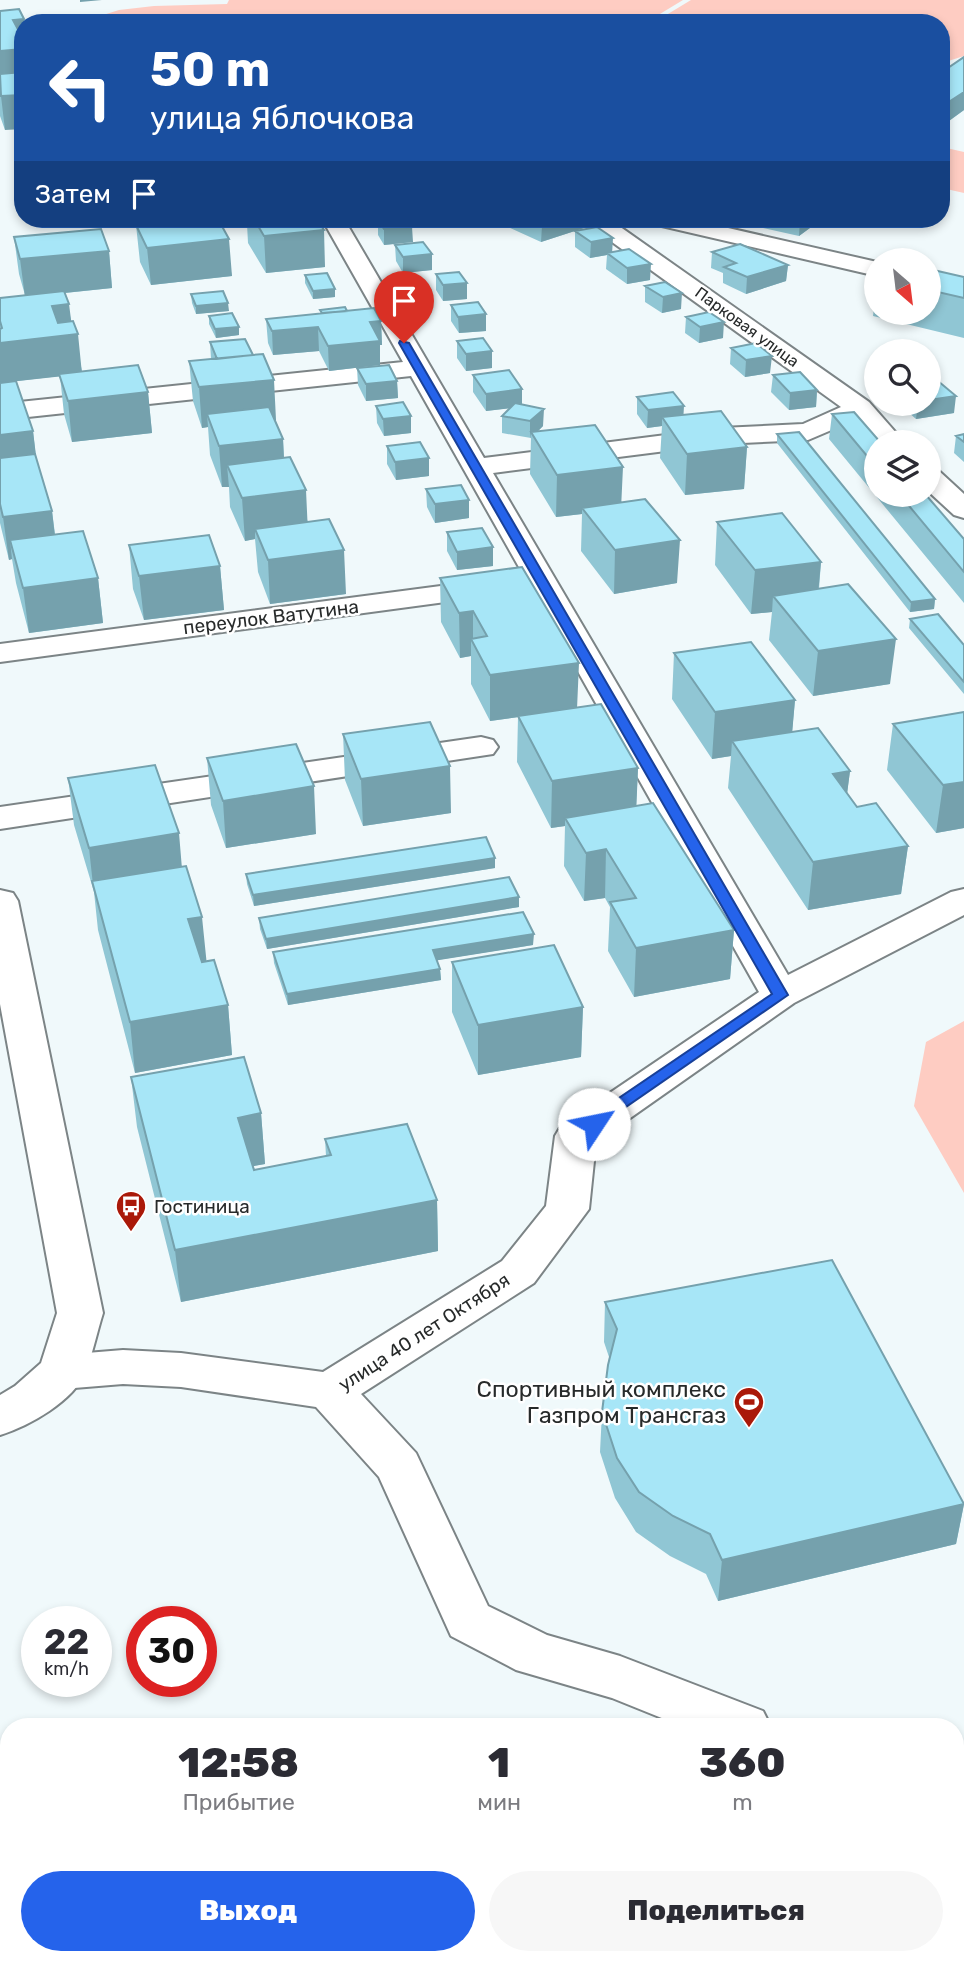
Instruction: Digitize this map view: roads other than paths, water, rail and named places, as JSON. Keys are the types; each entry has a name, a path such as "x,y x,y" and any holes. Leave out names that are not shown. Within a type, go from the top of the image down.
{"street":[{"path":"338,228 780,995"},
{"name":"Парковая улица","path":"608,228 860,408 878,430"},
{"path":"701,228 864,266"},
{"path":"0,412 417,368"},
{"path":"475,467 721,436 808,432 860,408"},
{"path":"941,488 964,509"},
{"name":"переулок Ватутина","path":"0,653 541,582"},
{"path":"0,818 481,747"},
{"name":"улица 40 лет Октября","path":"721,1718 620,1678 535,1654 468,1621 399,1466 330,1391 518,1272 567,1209 576,1136 780,995 964,900"},
{"path":"0,901 80,1313 62,1373 32,1399 0,1417"},
{"path":"62,1373 123,1367 181,1370 330,1391"}],"place":[{"name":"Гостиница","path":"131,1233"},
{"name":"Спортивный комплекс Газпром Трансгаз","path":"749,1429"}]}
